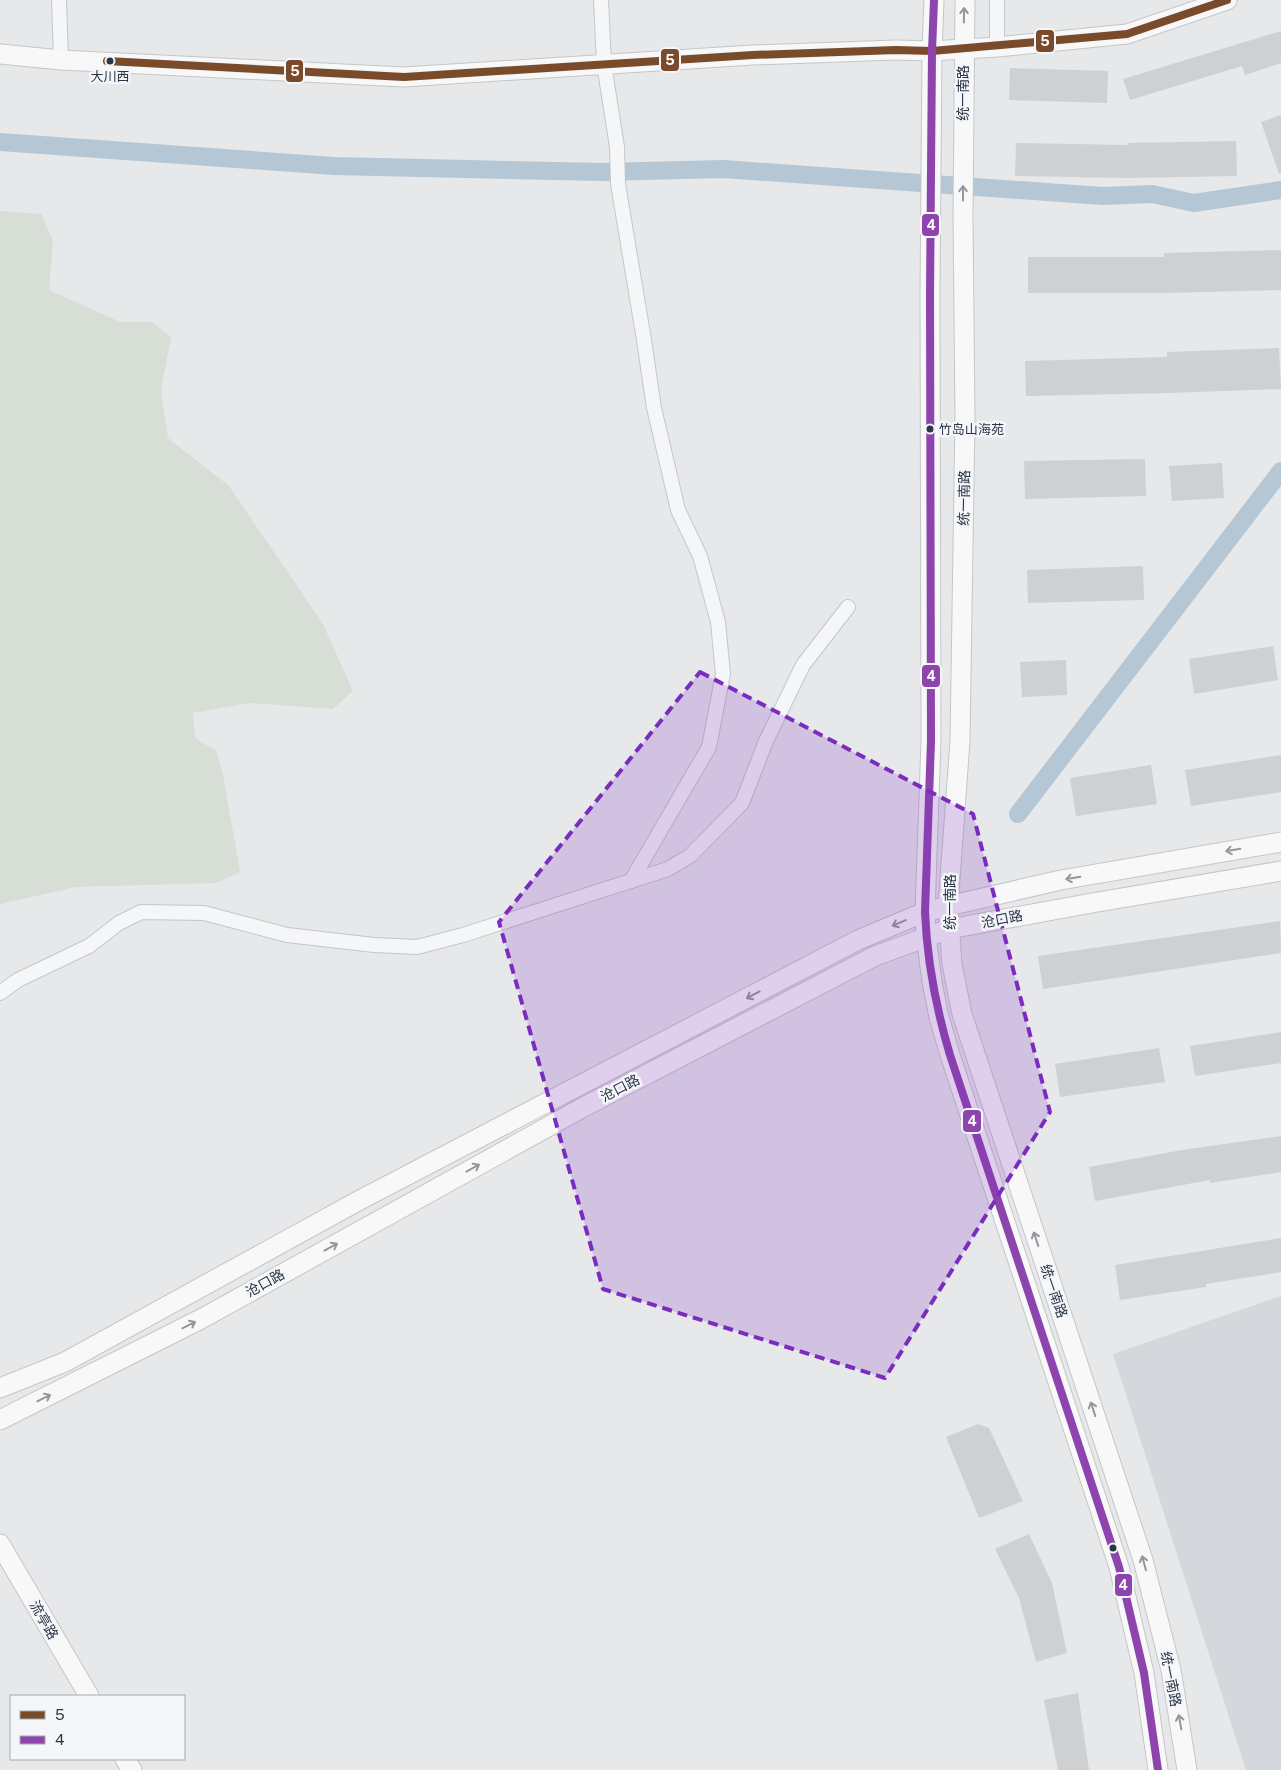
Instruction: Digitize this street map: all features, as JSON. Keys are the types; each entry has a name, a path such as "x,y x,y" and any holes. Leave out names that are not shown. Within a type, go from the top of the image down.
{"street":[{"path":"59,0 60,60"},
{"path":"601,0 604,64 617,147 618,184 654,408 678,510 700,556 718,622 723,674 709,747 632,881"},
{"name":"统一南路","path":"934,0 930,220 930,740 926,936 939,1017 950,1055 1119,1567 1144,1673 1158,1770"},
{"name":"统一南路","path":"964,0 963,216 965,417 960,741 948,906 952,964 962,1014 1143,1560 1171,1670 1187,1770"},
{"path":"997,0 997,47"},
{"path":"0,54 60,60 404,77 753,55 896,50 932,51 997,47 1127,34 1226,0"},
{"path":"0,993 18,980 89,946 119,923 141,912 204,913 287,935 374,945 417,947 463,935 668,869 690,856 742,802 766,741 803,665 848,607"},
{"name":"沧口路","path":"0,1388 65,1362 358,1201 858,940 926,912 948,906 1061,880 1281,842"},
{"name":"沧口路","path":"0,1420 201,1319 580,1108 875,956 926,936 950,929 1083,904 1281,871"},
{"name":"流亭路","path":"0,1544 88,1695"}],"highlighted area":[{"path":"700,672 973,814 1050,1112 885,1378 603,1289 499,922"}],"shaded area":[{"path":"0,211 41,214 53,241 49,290 120,322 152,322 171,337 161,390 168,438 229,486 323,624 353,691 333,709 249,703 193,713 195,738 216,751 223,774 240,872 216,883 76,887 0,904"},
{"path":"1281,1296 1281,1770 1246,1770 1113,1354"}],"building":[{"path":"1281,31 1281,63 1245,75 1242,66 1130,100 1123,79"},
{"path":"1010,68 1108,71 1107,103 1009,100"},
{"path":"1281,115 1281,173 1279,174 1261,122"},
{"path":"1236,141 1237,176 1128,178 1015,176 1016,143 1128,145 1128,143"},
{"path":"1281,250 1281,290 1165,293 1028,293 1028,257 1164,257 1164,253"},
{"path":"1279,348 1281,389 1026,396 1025,361 1167,357 1167,352"},
{"path":"1145,459 1146,496 1025,499 1024,461"},
{"path":"1222,463 1224,498 1172,501 1169,466"},
{"path":"1143,566 1144,600 1028,603 1027,570"},
{"path":"1273,646 1278,680 1194,694 1189,659"},
{"path":"1066,660 1067,695 1022,697 1020,662"},
{"path":"1281,755 1281,792 1191,806 1185,770"},
{"path":"1151,765 1157,804 1076,816 1070,778"},
{"path":"1280,921 1281,953 1043,989 1038,956"},
{"path":"1281,1032 1281,1063 1195,1076 1190,1046"},
{"path":"1159,1048 1165,1082 1060,1097 1055,1064"},
{"path":"1281,1136 1281,1172 1210,1183 1210,1180 1095,1201 1089,1167 1182,1150"},
{"path":"1281,1238 1281,1272 1206,1284 1206,1287 1120,1300 1115,1265"},
{"path":"978,1424 989,1428 1023,1501 979,1518 946,1437"},
{"path":"1029,1534 1052,1583 1067,1653 1036,1662 1019,1598 995,1549"},
{"path":"1078,1693 1089,1770 1058,1770 1044,1700"}],"waterway":[{"path":"0,142 334,166 602,172 723,169 1103,196 1152,194 1194,203 1281,190"},
{"path":"1018,814 1281,471"}],"transit line":[{"name":"4","path":"934,0 930,295 931,741 925,912 930,966 940,1020 950,1055 1119,1567 1144,1673 1158,1770"},
{"name":"5","path":"107,61 404,77 753,55 896,50 932,51 1127,34 1227,0"}],"place":[{"name":"大川西","path":"110,61"},
{"name":"竹岛山海苑","path":"930,429"}]}
